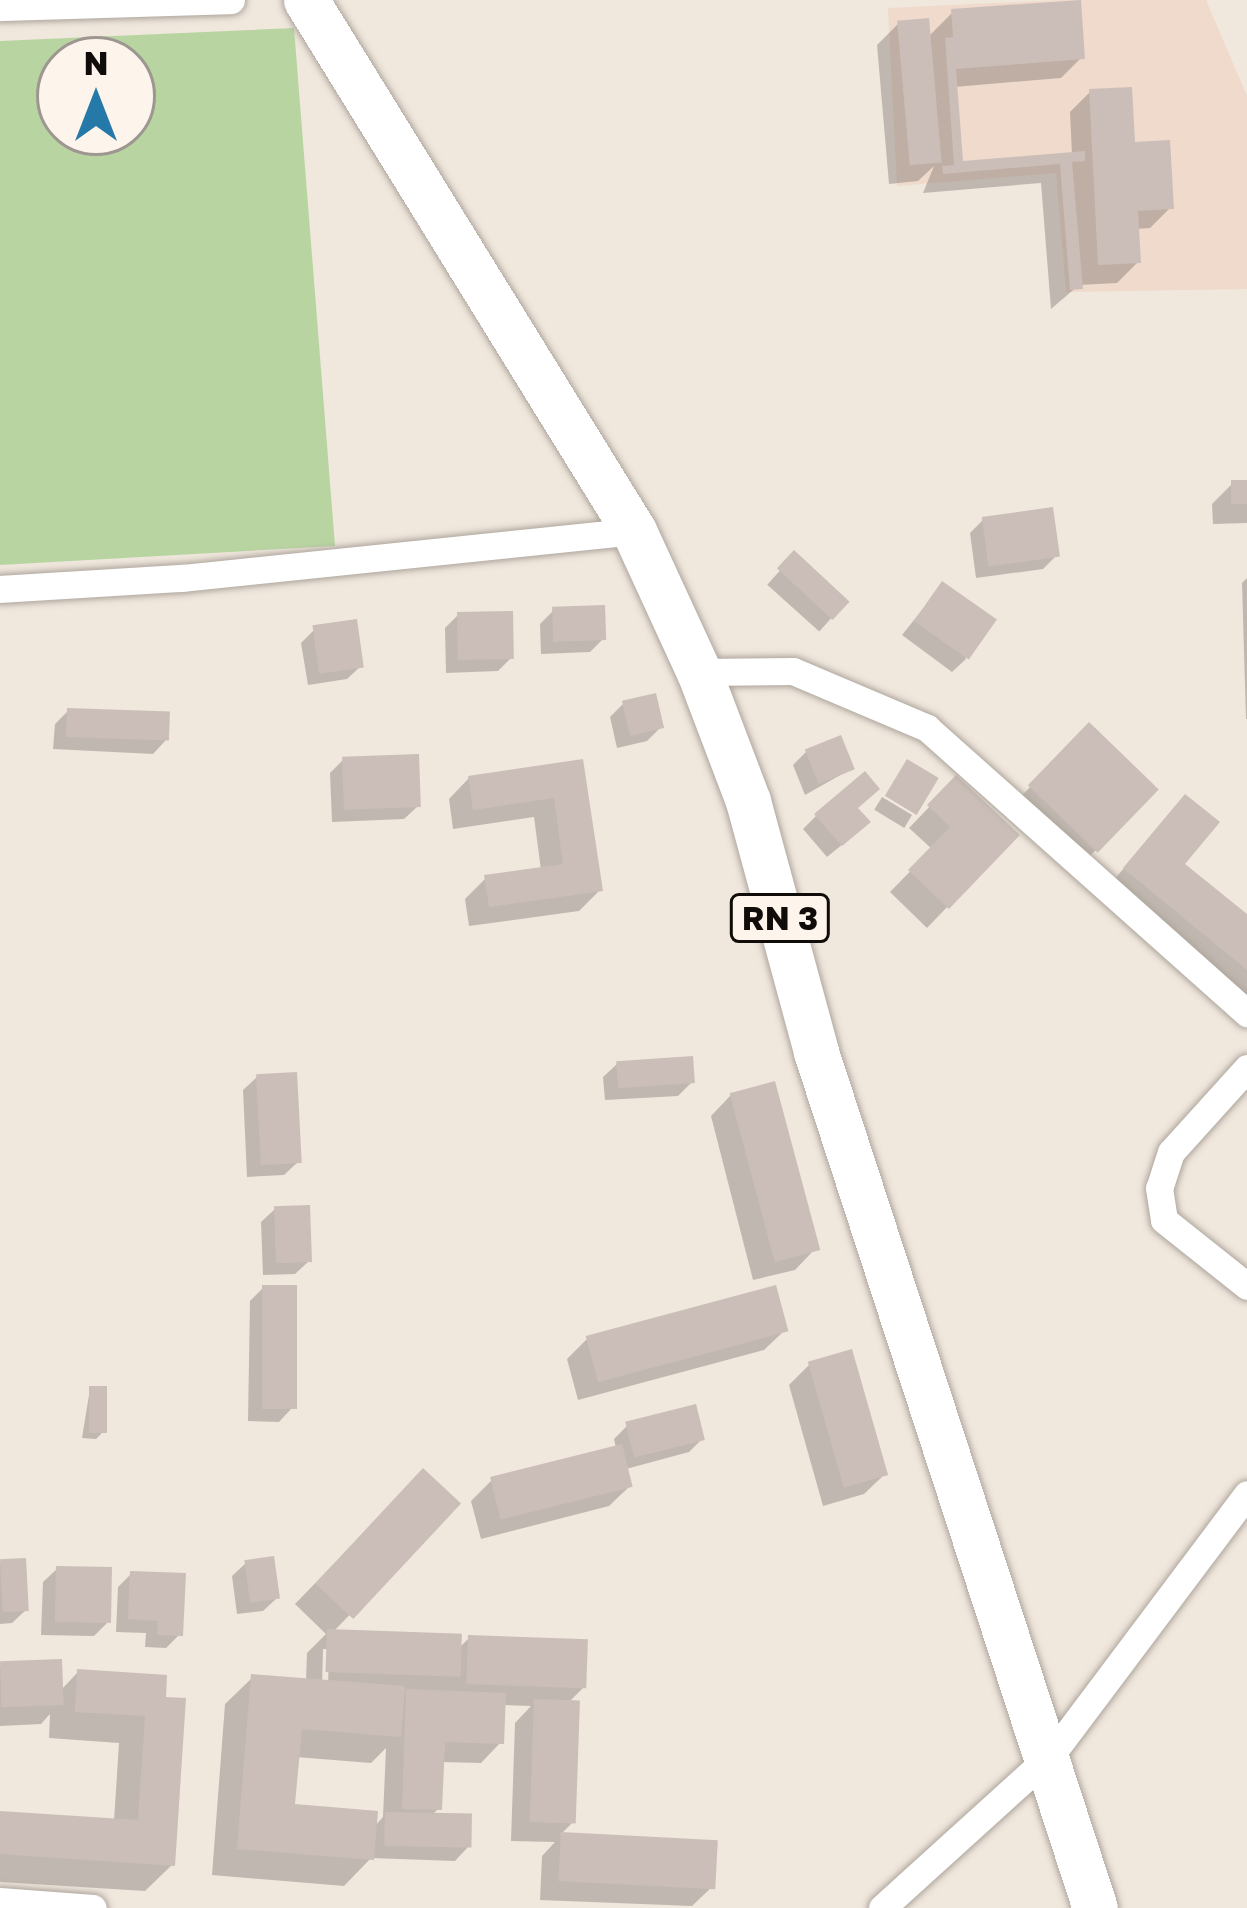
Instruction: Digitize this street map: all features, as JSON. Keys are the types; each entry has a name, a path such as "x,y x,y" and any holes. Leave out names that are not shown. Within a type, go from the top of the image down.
{"highway":[{"name":"RN 3","path":"306,0 634,531 699,672 748,801 816,1052 1051,1755 1095,1908"}],"street":[{"path":"0,7 231,0"},
{"path":"0,589 182,578 634,531"},
{"path":"699,672 793,671 927,728 1247,1013"},
{"path":"1247,1068 1171,1152 1159,1188 1164,1220 1247,1286"},
{"path":"882,1908 1051,1755 1247,1494"},
{"path":"0,1901 93,1908"}],"shaded area":[{"path":"1062,0 1206,0 1247,96 1247,289 1066,292 1056,173 897,186 888,8"}],"green space":[{"path":"294,28 335,546 0,565 0,41 36,39 36,156 156,156 156,36 113,36"}],"building":[{"path":"1081,0 1085,59 956,69 963,161 1085,151 1085,161 1072,162 1083,289 1070,290 1060,164 943,174 942,166 954,165 945,38 953,37 951,9"},
{"path":"929,18 942,162 910,165 897,21"},
{"path":"1132,87 1135,142 1170,140 1174,209 1138,211 1141,263 1098,265 1089,89"},
{"path":"1231,480 1247,480 1247,504 1231,504"},
{"path":"1053,507 1060,557 989,567 982,517"},
{"path":"794,550 850,602 833,620 777,568"},
{"path":"942,581 997,619 969,660 914,621"},
{"path":"605,605 606,640 553,642 552,607"},
{"path":"513,611 514,659 458,660 457,612"},
{"path":"357,619 364,668 319,674 312,625"},
{"path":"656,693 664,728 630,736 622,701"},
{"path":"67,708 170,712 169,741 66,737"},
{"path":"1089,722 1159,789 1098,853 1028,785"},
{"path":"841,735 855,769 819,784 805,750"},
{"path":"419,754 421,807 344,810 342,757"},
{"path":"583,759 603,891 489,907 484,875 563,864 554,798 473,810 468,776"},
{"path":"907,759 939,778 917,815 885,796"},
{"path":"865,771 880,789 858,808 871,822 842,846 814,814"},
{"path":"956,775 1020,835 949,909 908,870 950,827 927,805"},
{"path":"1185,794 1220,822 1185,864 1247,914 1247,970 1123,868"},
{"path":"693,1056 695,1083 618,1088 616,1061"},
{"path":"297,1072 302,1163 261,1165 256,1074"},
{"path":"775,1081 820,1250 775,1262 730,1093"},
{"path":"310,1205 312,1262 276,1263 274,1206"},
{"path":"262,1285 297,1285 297,1409 262,1409"},
{"path":"776,1285 788,1331 598,1382 586,1336"},
{"path":"852,1349 888,1475 844,1488 808,1362"},
{"path":"89,1386 107,1386 107,1433 89,1433"},
{"path":"696,1404 705,1440 634,1458 625,1422"},
{"path":"622,1444 633,1487 501,1520 490,1477"},
{"path":"423,1468 461,1503 353,1619 315,1584"},
{"path":"274,1556 280,1599 250,1603 244,1560"},
{"path":"26,1558 29,1611 3,1612 0,1559"},
{"path":"56,1566 112,1567 111,1623 55,1622"},
{"path":"130,1571 186,1573 183,1636 157,1635 158,1621 128,1619"},
{"path":"327,1629 462,1634 460,1677 325,1672"},
{"path":"468,1635 588,1639 586,1688 466,1684"},
{"path":"62,1659 64,1705 2,1707 0,1661"},
{"path":"77,1669 167,1675 166,1697 186,1698 175,1866 0,1854 0,1811 138,1820 145,1716 75,1712"},
{"path":"251,1674 405,1686 401,1737 302,1729 295,1804 378,1811 374,1860 237,1849"},
{"path":"406,1689 506,1693 504,1744 445,1742 442,1810 402,1809"},
{"path":"534,1699 580,1701 576,1824 530,1822"},
{"path":"385,1812 472,1814 471,1848 384,1846"},
{"path":"561,1832 718,1840 715,1889 558,1881"}]}
